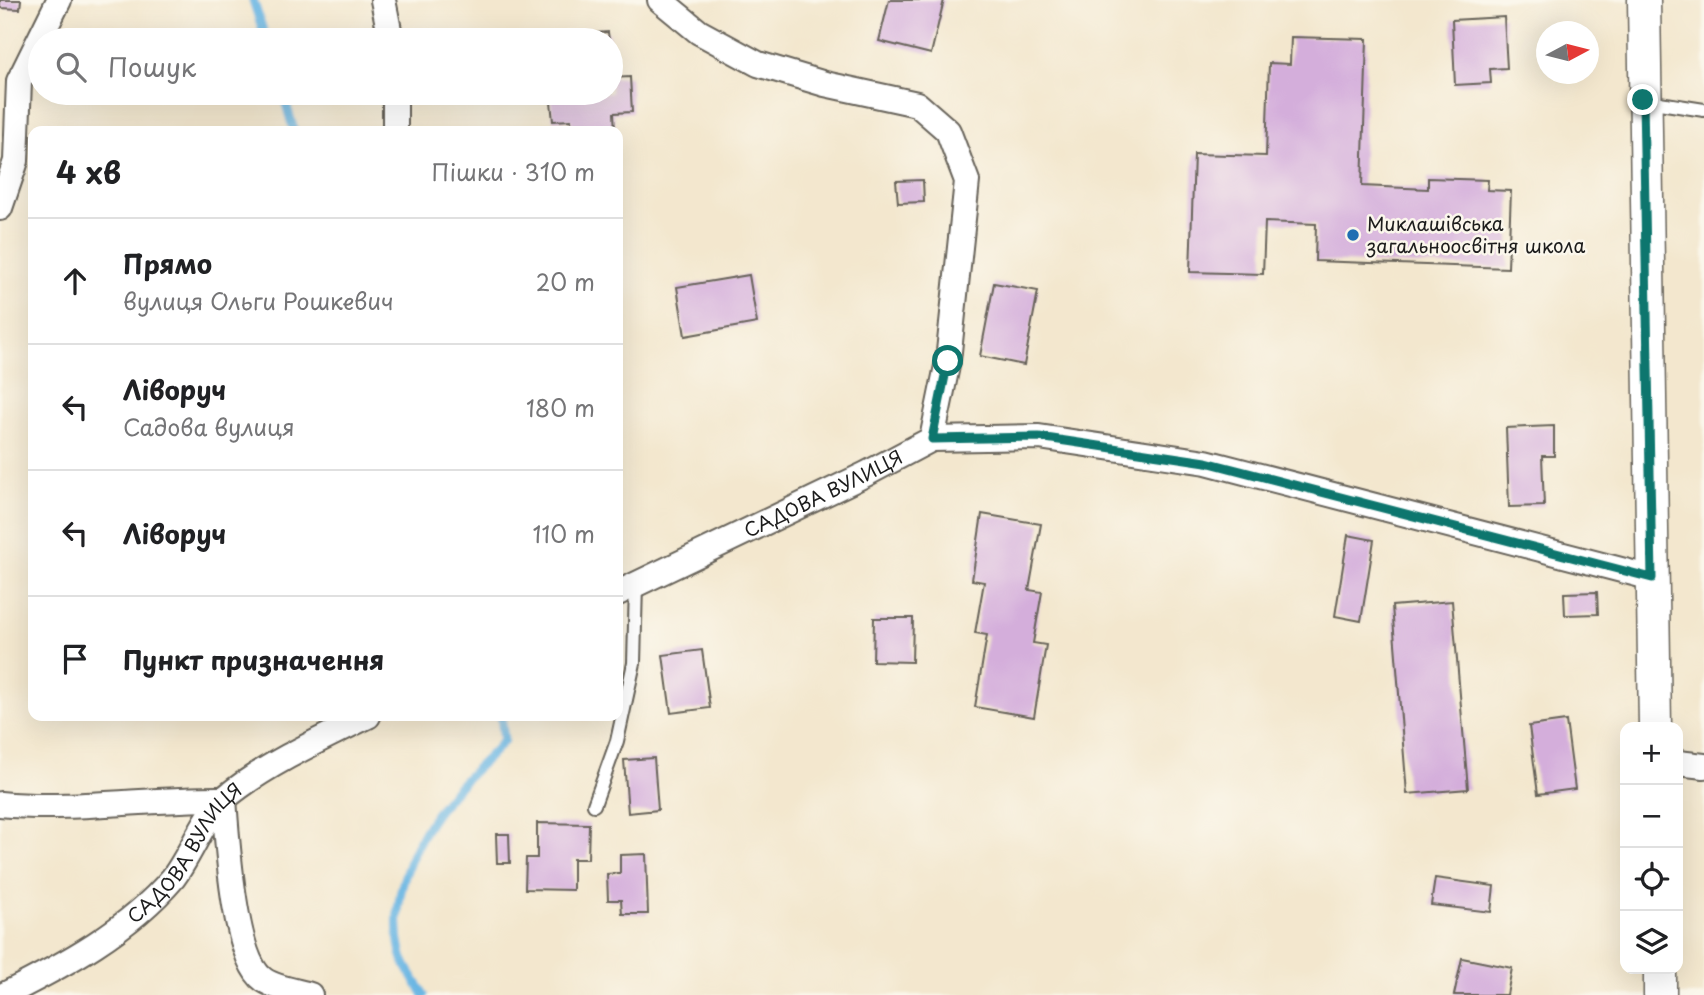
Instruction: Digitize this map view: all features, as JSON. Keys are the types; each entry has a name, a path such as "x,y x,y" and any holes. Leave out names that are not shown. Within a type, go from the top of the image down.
{"street":[{"path":"45,28 59,0"},
{"path":"383,0 389,28"},
{"path":"660,0 699,32 758,64 825,84 917,104 948,131 967,181 948,361 932,439"},
{"path":"1644,0 1643,100 1655,722"},
{"path":"0,208 16,161 19,80 28,62"},
{"path":"395,105 395,126"},
{"name":"САДОВА ВУЛИЦЯ","path":"627,589 866,474 932,439 1039,437 1206,462 1652,578"},
{"name":"САДОВА ВУЛИЦЯ","path":"4,995 40,977 125,924 173,877 224,799 306,746 358,721"},
{"path":"1683,764 1704,766"},
{"path":"0,804 45,808 160,799 224,799 233,895 243,940 255,970 264,980 310,995"},
{"path":"1660,974 1660,995"}],"lane":[{"path":"1643,100 1704,110"},
{"path":"623,713 634,663 627,589"},
{"path":"594,805 621,721"}],"building":[{"path":"0,0 21,0 20,9 0,8"},
{"path":"889,0 944,0 931,54 879,41"},
{"path":"1504,17 1507,68 1490,69 1491,83 1455,85 1452,20"},
{"path":"1291,37 1367,39 1362,186 1428,189 1428,178 1488,180 1487,190 1511,191 1508,268 1315,261 1316,224 1265,222 1263,274 1190,272 1194,154 1266,156 1269,63 1290,64"},
{"path":"623,77 630,77 632,112 614,113 615,126 572,126 571,120 553,121 551,105 623,105"},
{"path":"923,180 924,202 898,203 896,181"},
{"path":"749,275 757,323 685,336 677,287"},
{"path":"994,283 1038,291 1024,365 980,356"},
{"path":"1554,426 1554,456 1542,456 1544,506 1509,507 1506,428"},
{"path":"982,514 1041,524 1029,590 1042,592 1033,643 1046,645 1034,717 975,707 987,635 975,633 984,582 972,580"},
{"path":"1348,535 1374,540 1361,621 1335,616"},
{"path":"1597,592 1598,614 1565,615 1564,593"},
{"path":"1452,601 1468,789 1407,794 1392,606"},
{"path":"874,618 913,618 912,662 873,661"},
{"path":"702,650 710,708 671,713 663,655"},
{"path":"1566,721 1575,789 1538,794 1529,726"},
{"path":"654,758 658,810 628,813 624,760"},
{"path":"537,823 589,824 588,859 573,859 573,890 525,889 526,858 537,858"},
{"path":"496,834 509,834 510,863 497,863"},
{"path":"646,854 648,914 622,914 621,900 608,900 607,874 620,873 620,855"},
{"path":"1435,878 1494,886 1491,912 1431,905"},
{"path":"1462,958 1512,968 1507,995 1454,995"}],"waterway":[{"path":"253,0 262,28"},
{"path":"286,105 293,126"},
{"path":"424,995 401,953 398,908 402,885 419,842 444,803 504,740 502,721"}],"place":[{"name":"Миклашівська загальноосвітня школа","path":"1353,235"}],"route":[{"path":"948,361 932,439 1039,437 1206,462 1652,578 1643,100"}]}
